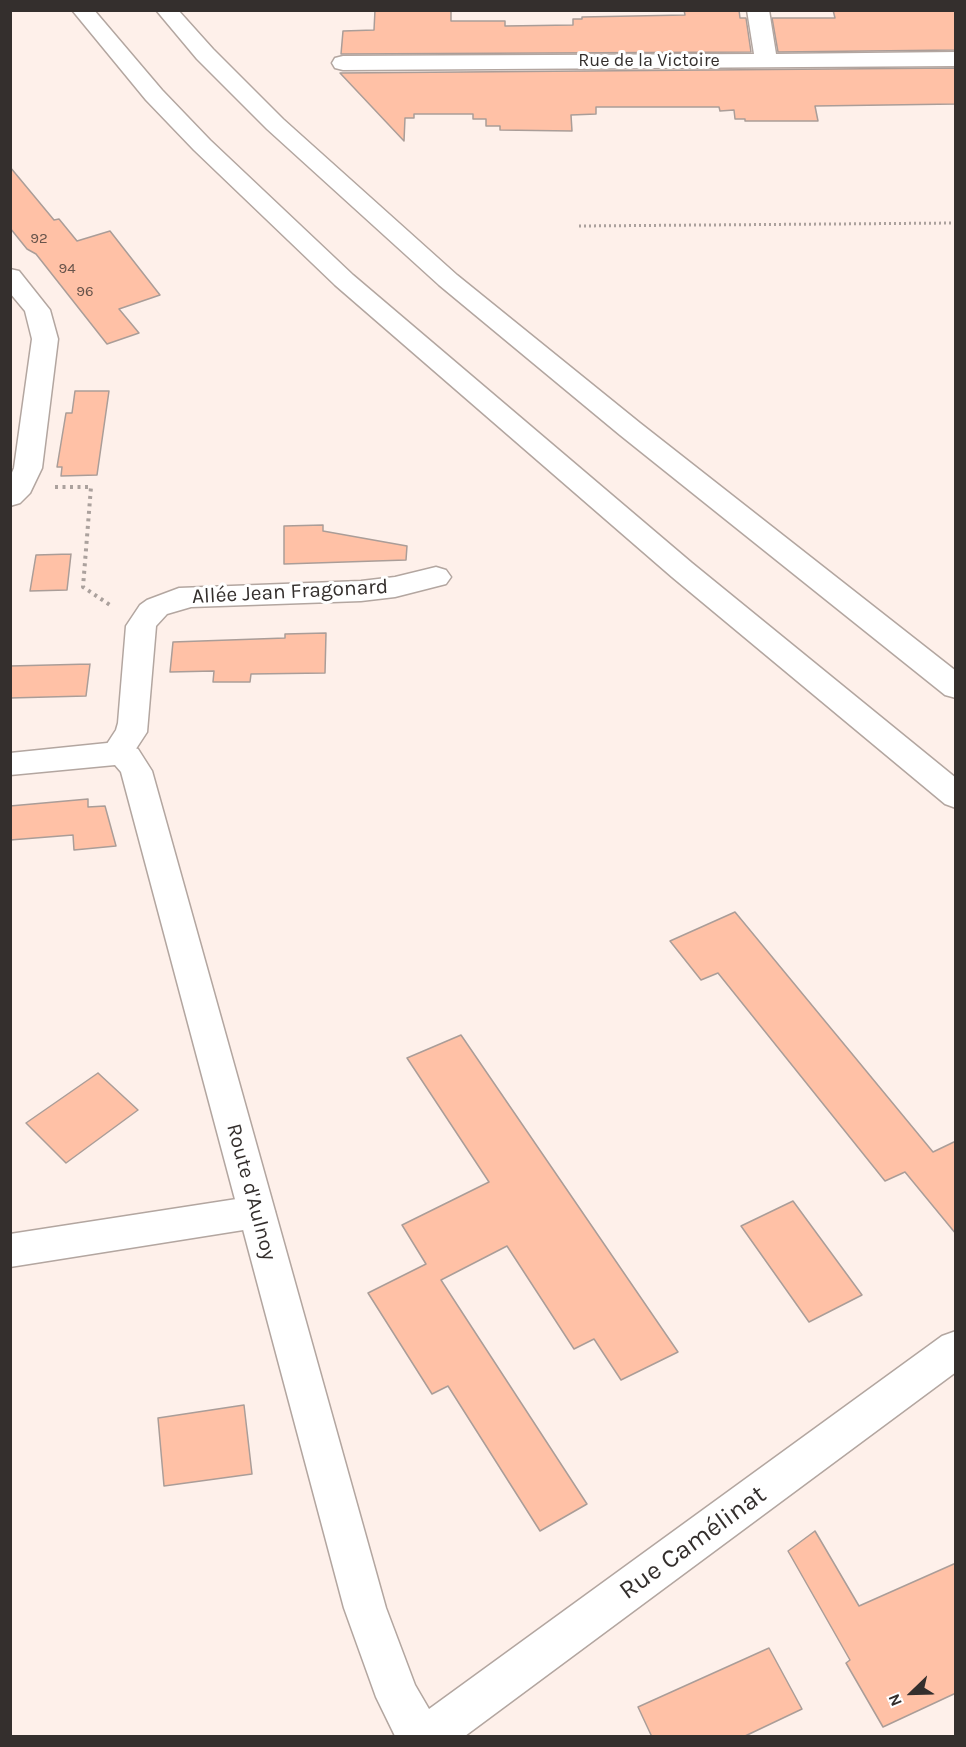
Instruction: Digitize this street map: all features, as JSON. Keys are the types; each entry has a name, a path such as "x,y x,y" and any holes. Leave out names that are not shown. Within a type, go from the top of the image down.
{"main road":[{"path":"82,10 154,95 202,145 320,258 598,499 956,796"},
{"path":"166,10 205,54 275,124 440,273 630,429 956,687"},
{"path":"758,10 766,60"},
{"name":"Rue de la Victoire","path":"344,63 956,59"},
{"path":"10,276 37,310 45,339 28,468 15,492"},
{"name":"Allée Jean Fragonard","path":"141,626 150,612 178,598 361,591 395,587 436,577"},
{"path":"10,764 117,753 131,732 133,723 141,626"},
{"name":"Route d'Aulnoy","path":"117,753 127,757 136,771 365,1608 398,1697 418,1737"},
{"path":"10,1251 256,1212"},
{"name":"Rue Camélinat","path":"429,1737 956,1349"}],"path":[{"path":"579,226 956,223"},
{"path":"15,492 91,487 83,587 141,626"}],"building":[{"path":"375,10 451,10 451,21 505,21 505,26 573,25 573,19 582,19 582,17 685,15 684,10 739,10 740,18 746,18 751,52 341,54 343,31 374,30"},
{"path":"833,10 956,11 956,50 778,52 772,18 835,18"},
{"path":"956,68 956,104 815,106 818,121 745,121 745,119 735,119 734,110 720,111 719,107 596,107 596,114 571,115 572,131 500,130 500,126 486,126 486,119 473,119 473,114 414,114 414,118 405,118 404,141 340,73"},
{"path":"10,167 54,220 59,219 77,241 110,231 160,295 119,309 139,333 107,344 36,254 27,249 10,228"},
{"path":"75,391 109,391 97,475 61,476 62,467 57,467 66,413 72,413"},
{"path":"323,525 323,531 407,546 406,560 284,564 284,526"},
{"path":"71,554 67,590 30,591 36,555"},
{"path":"326,633 325,673 251,674 250,682 213,682 214,671 170,672 173,642 285,638 285,634"},
{"path":"90,664 86,696 10,698 10,666"},
{"path":"88,799 88,807 105,806 116,846 74,850 73,835 10,840 10,806"},
{"path":"735,912 933,1152 956,1141 956,1234 905,1172 885,1181 718,973 701,980 670,941"},
{"path":"461,1035 678,1352 621,1380 594,1339 574,1349 507,1246 441,1280 587,1504 540,1531 448,1386 432,1394 368,1293 426,1264 402,1225 489,1182 407,1058"},
{"path":"98,1073 138,1110 66,1163 26,1123"},
{"path":"793,1201 862,1295 809,1322 741,1226"},
{"path":"244,1405 252,1474 164,1486 158,1418"},
{"path":"815,1531 859,1606 956,1563 956,1693 883,1727 846,1663 850,1660 788,1551"},
{"path":"769,1648 802,1709 743,1737 652,1737 638,1707"}]}
